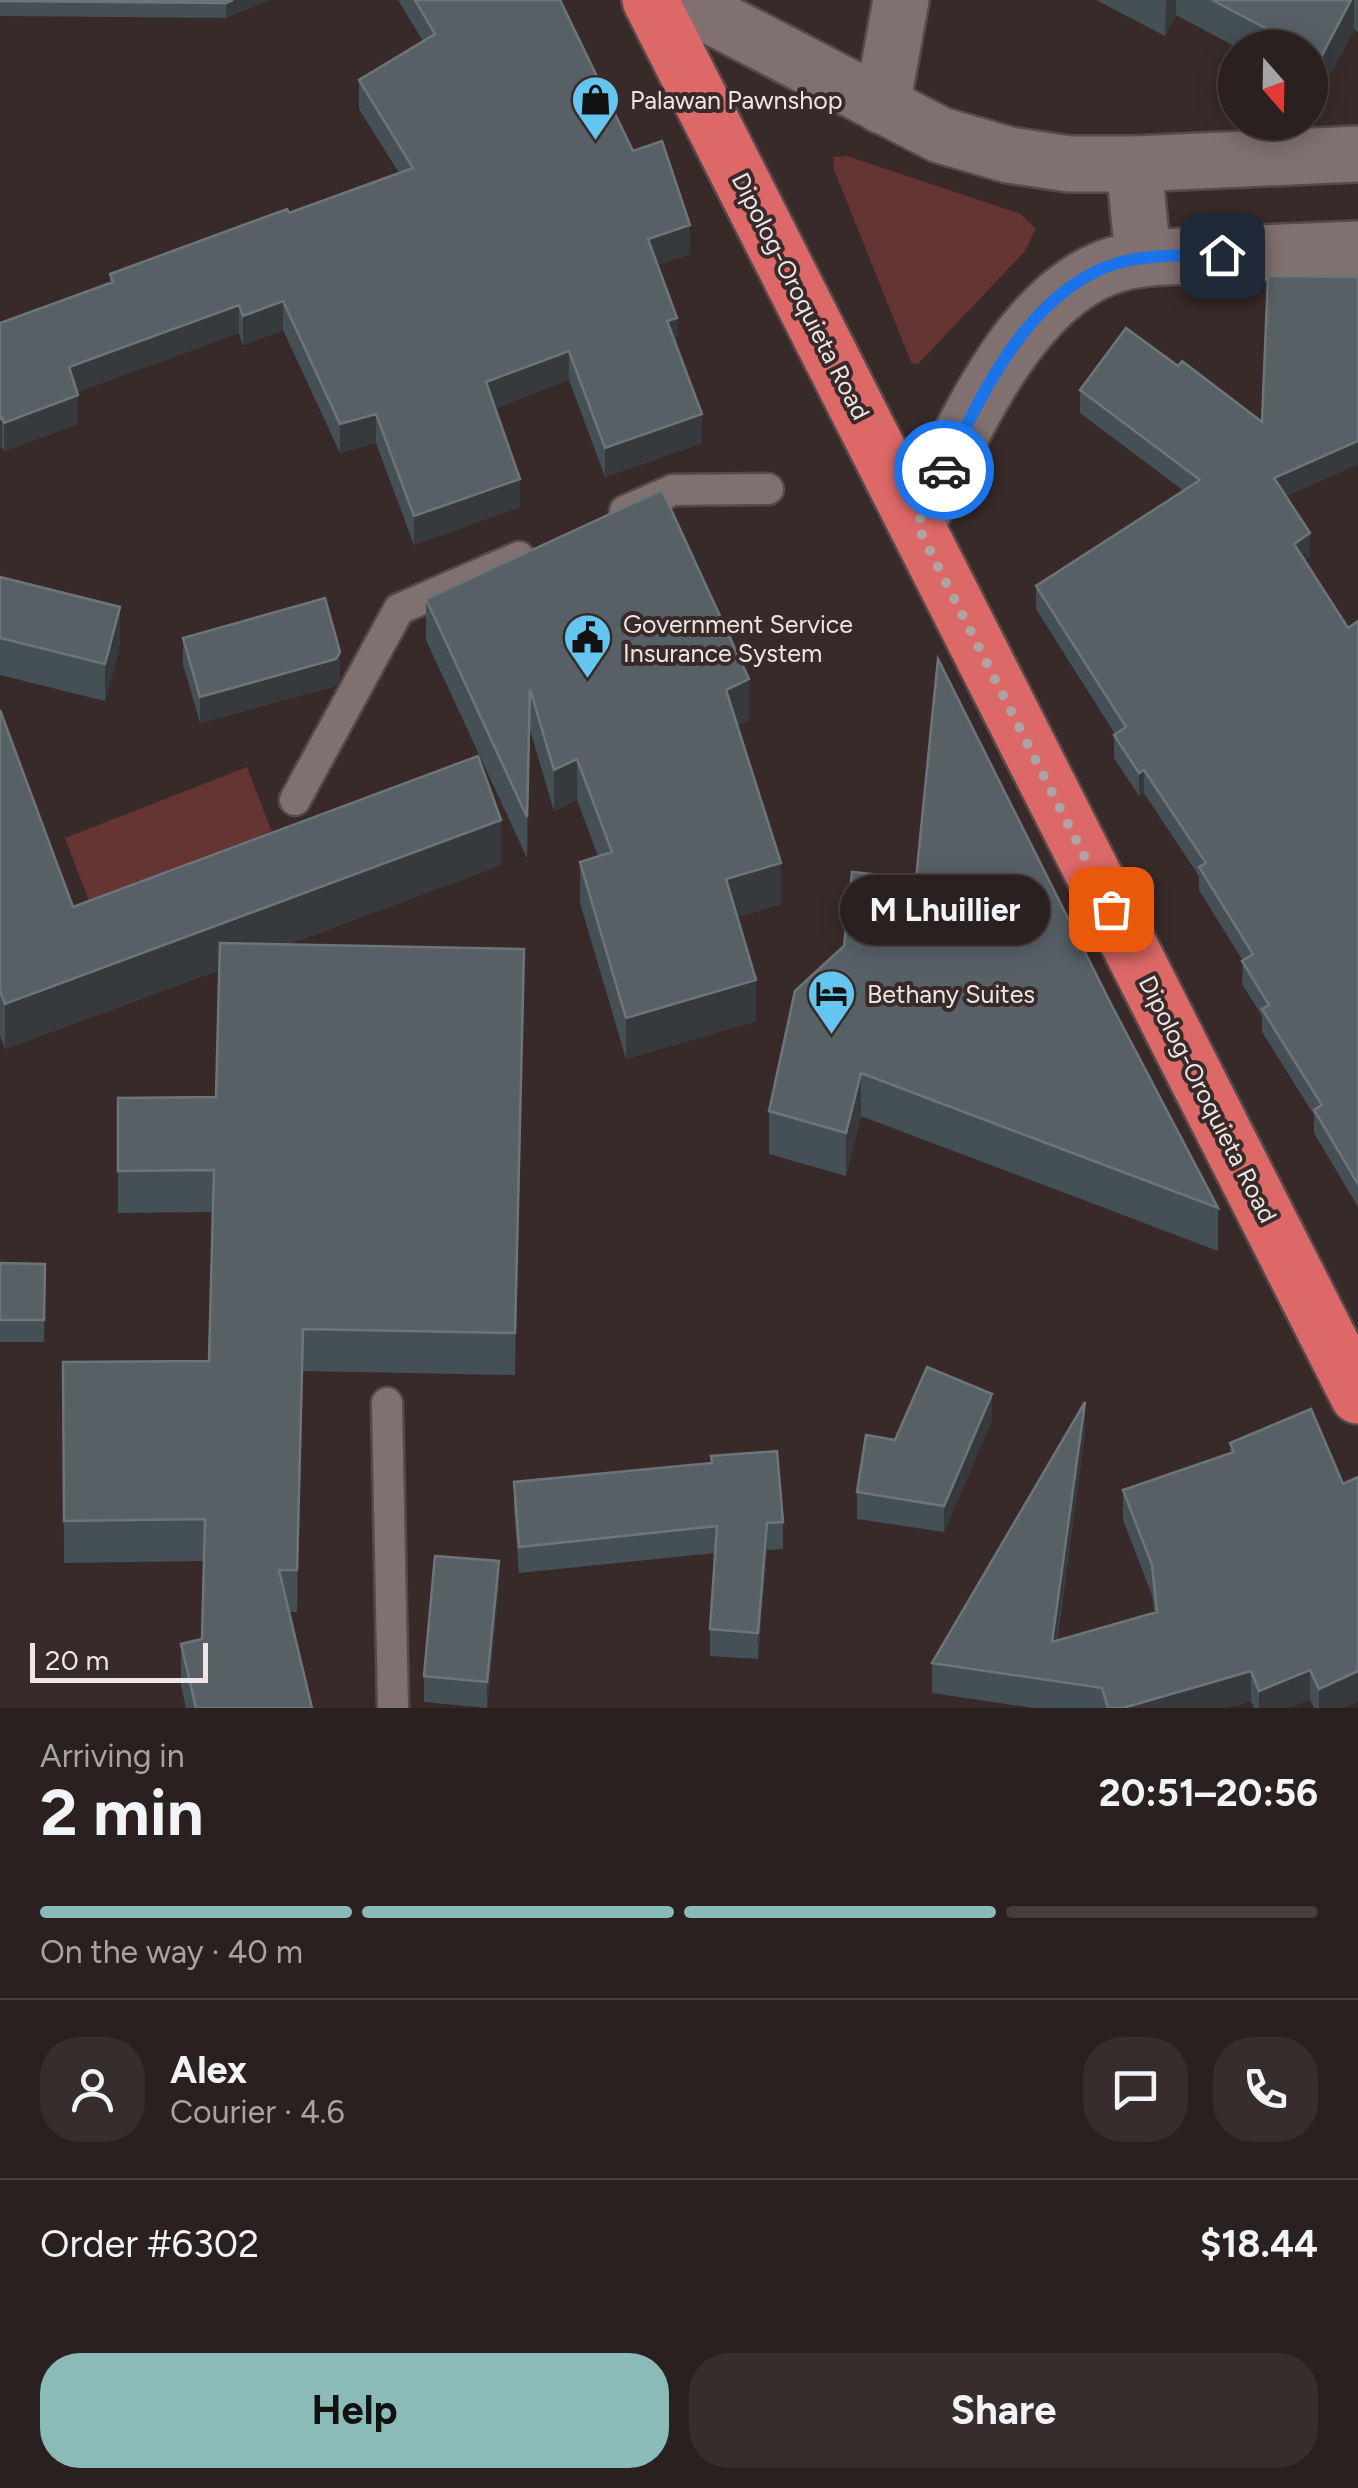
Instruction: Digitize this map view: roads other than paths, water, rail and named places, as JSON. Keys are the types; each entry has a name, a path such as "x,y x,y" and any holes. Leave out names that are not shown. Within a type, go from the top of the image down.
{"highway":[{"name":"Dipolog-Oroquieta Road","path":"650,0 1358,1396"}],"main road":[{"path":"680,0 940,136 1009,156 1070,164 1134,164 1358,154"},
{"path":"882,106 900,0"},
{"path":"1134,164 1144,258"},
{"path":"917,525 988,384 1025,333 1064,292 1106,268 1144,258 1358,248"}],"lane":[{"path":"600,522 673,490 768,489"},
{"path":"295,800 400,608 545,546"},
{"path":"386,1403 393,1708"}],"place":[{"name":"Palawan Pawnshop","path":"595,142"},
{"name":"Government Service Insurance System","path":"588,680"},
{"name":"M Lhuillier","path":"1111,909"},
{"name":"Bethany Suites","path":"832,1036"}]}
